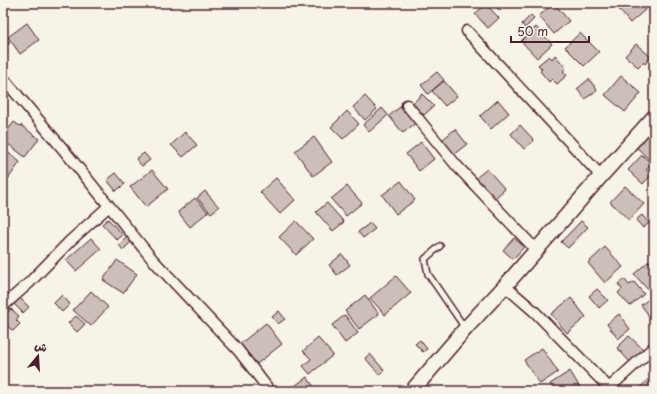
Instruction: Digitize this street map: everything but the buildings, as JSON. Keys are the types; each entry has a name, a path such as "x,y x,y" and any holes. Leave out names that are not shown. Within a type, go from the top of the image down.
{"street":[{"path":"468,31 601,176"},
{"path":"3,78 153,260 238,350 270,391"},
{"path":"407,105 456,165 537,251"},
{"path":"412,391 466,328 537,251 654,117"},
{"path":"3,306 29,283 70,241 109,206"},
{"path":"505,286 535,312 610,390 654,347"}],"lane":[{"path":"440,246 425,259 428,274 466,328"}],"shaded area":[{"path":"648,379 653,384 646,391 644,391 640,387"}]}
